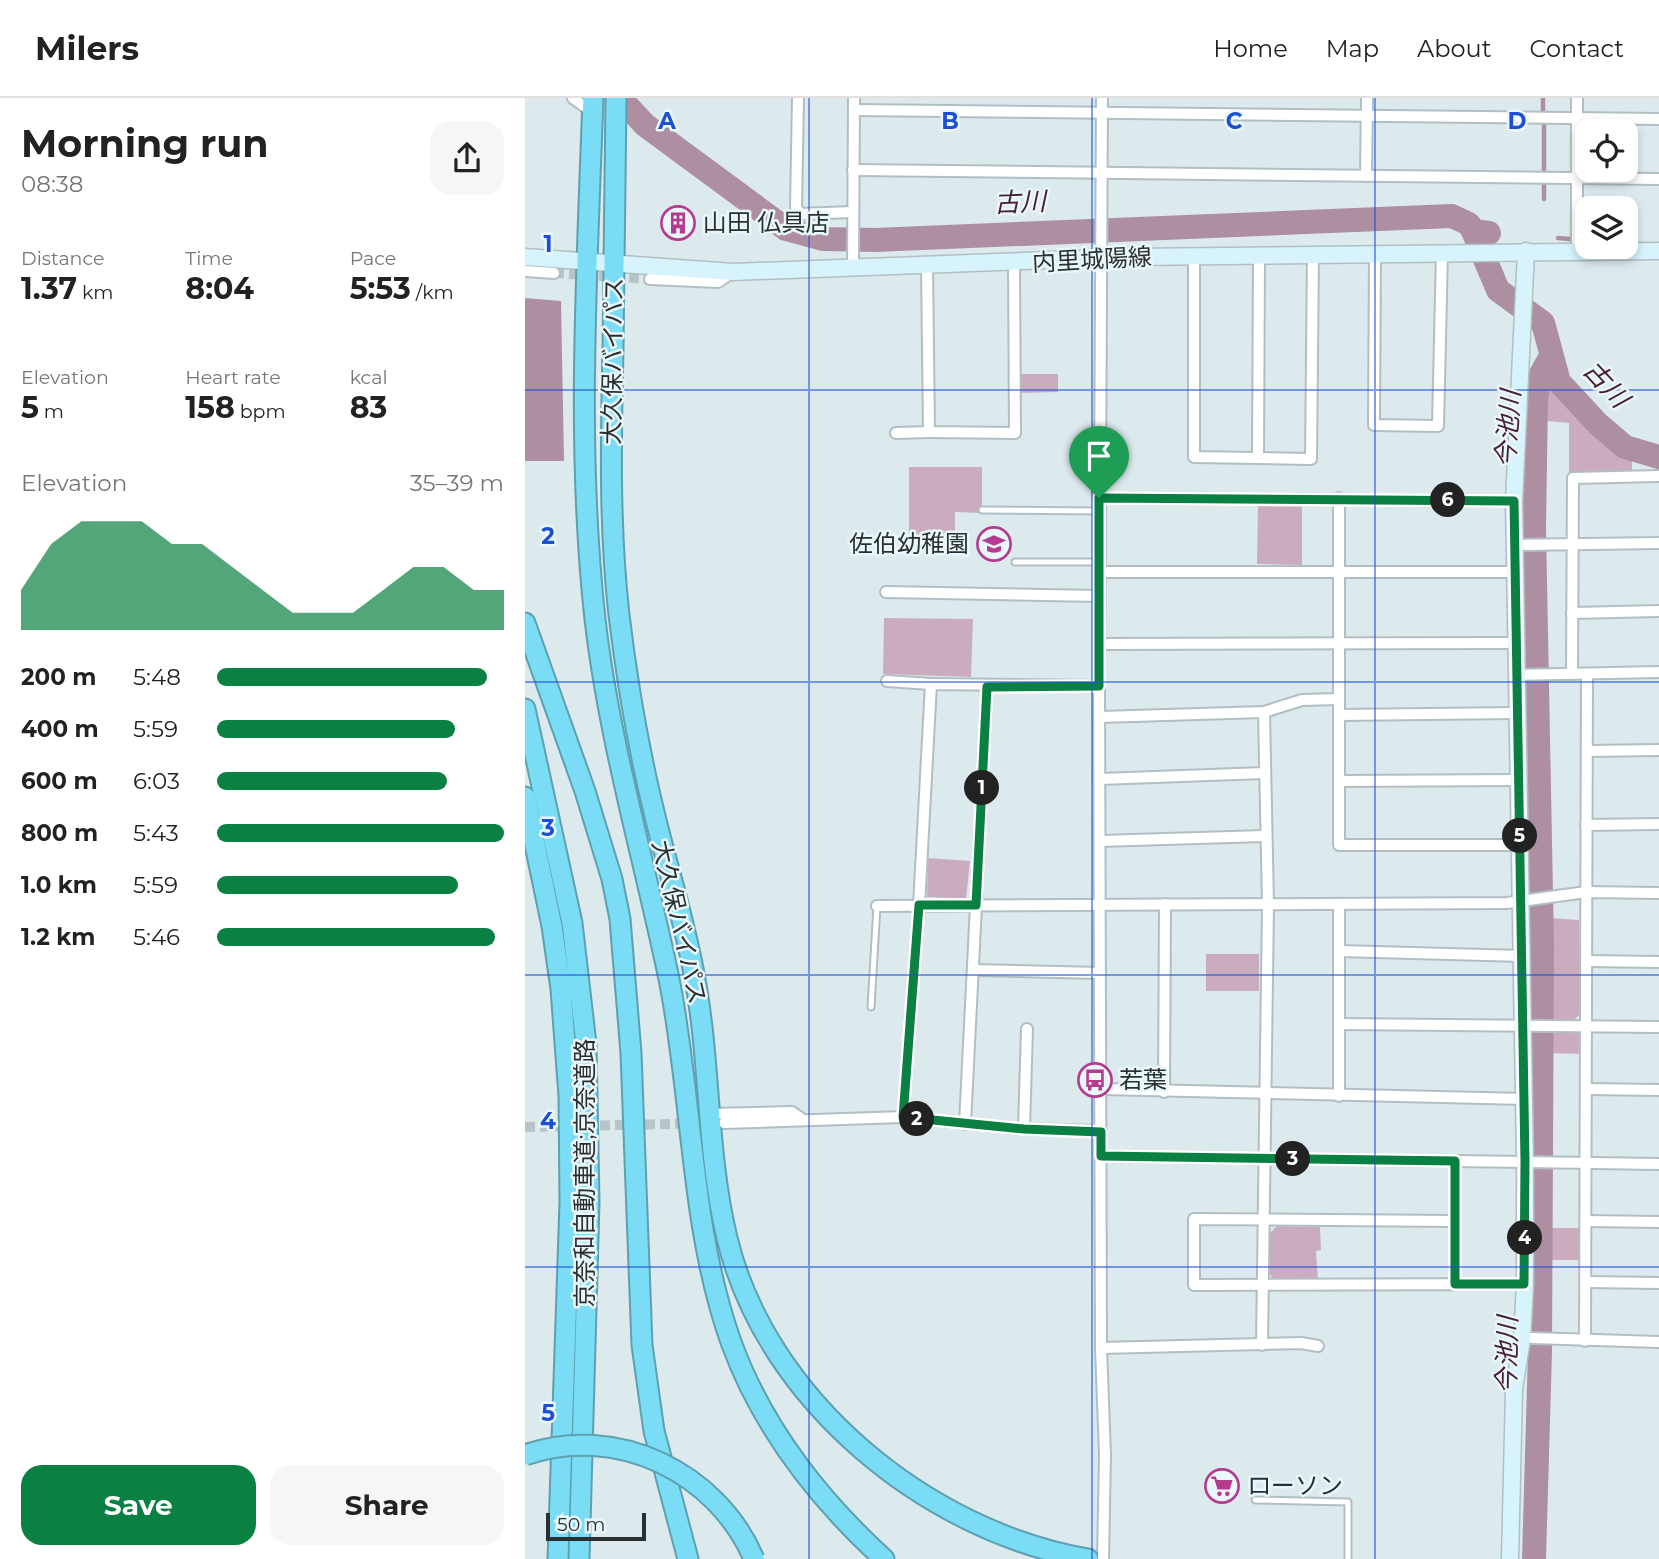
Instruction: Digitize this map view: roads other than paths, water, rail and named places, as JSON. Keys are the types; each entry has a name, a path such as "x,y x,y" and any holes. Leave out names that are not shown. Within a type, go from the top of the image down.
{"highway":[{"name":"大久保バイパス","path":"592,105 584,451 595,621 604,687 630,813 669,979 684,1065 708,1247 731,1341 747,1380 791,1457 837,1514 884,1559"},
{"name":"大久保バイパス","path":"616,108 612,540 619,616 653,809 695,976 716,1119 727,1239 744,1288 762,1323 801,1385 836,1425 871,1456 955,1516 1058,1554 1088,1559"},
{"path":"525,623 585,791 612,879 620,919 631,1053 642,1345 654,1431 685,1551"},
{"name":"京奈和自動車道;京奈道路","path":"525,709 572,923 586,1044 589,1202 579,1559"},
{"name":"京奈和自動車道;京奈道路","path":"525,797 552,926 561,989 569,1096 569,1202 558,1559"},
{"path":"525,1455 540,1449 576,1445 607,1446 670,1466 713,1497 733,1519 754,1559"}],"street":[{"path":"573,98 592,105"},
{"path":"798,98 796,207 800,214 852,216"},
{"path":"853,267 854,98"},
{"path":"1102,98 1099,686 1101,1348 1105,1455 1103,1559"},
{"path":"1366,176 1367,98"},
{"path":"1577,98 1577,118"},
{"path":"854,110 1659,119"},
{"path":"853,170 1575,178"},
{"path":"1638,179 1659,179"},
{"path":"1510,1559 1514,1389 1522,1339 1529,1162 1524,1099 1527,1026 1522,956 1525,900 1520,845 1515,572 1520,545 1514,501 1526,251"},
{"name":"内里城陽線","path":"525,257 733,272 1014,263 1100,256 1575,251"},
{"name":"内里城陽線","path":"1638,251 1659,251"},
{"path":"1375,253 1374,425 1437,426 1447,252"},
{"path":"1193,256 1194,457 1311,459 1313,254"},
{"path":"1258,457 1259,255"},
{"path":"896,433 1015,433 1014,263"},
{"path":"927,266 929,432"},
{"path":"525,271 554,273"},
{"path":"650,279 718,282 733,272"},
{"path":"1572,674 1573,478 1659,476"},
{"path":"1099,498 1514,501"},
{"path":"1339,498 1339,845 1520,845"},
{"path":"1520,545 1659,543"},
{"path":"1100,567 1339,572 1515,572"},
{"path":"886,592 1099,596"},
{"path":"1572,612 1659,611"},
{"path":"1100,644 1517,643"},
{"path":"1517,675 1659,672"},
{"path":"1585,1341 1587,674"},
{"path":"887,681 987,687 1099,686"},
{"path":"903,1117 919,905 931,684"},
{"path":"965,1124 987,687"},
{"path":"1100,717 1264,712 1302,700 1339,699"},
{"path":"1262,1345 1268,904 1264,836 1264,712"},
{"path":"1339,715 1518,713"},
{"path":"1587,751 1659,750"},
{"path":"1100,779 1264,774"},
{"path":"1339,781 1519,780"},
{"path":"1586,825 1659,824"},
{"path":"1100,841 1264,836"},
{"path":"877,905 1339,904 1525,900 1586,892 1659,893"},
{"path":"1164,1092 1165,904"},
{"path":"1339,904 1339,1096"},
{"path":"1339,951 1522,956"},
{"path":"1586,961 1659,962"},
{"path":"973,970 1100,972"},
{"path":"1339,1024 1659,1027"},
{"path":"1024,1129 1027,1029"},
{"path":"1102,1089 1524,1099"},
{"path":"1586,1089 1659,1090"},
{"path":"716,1119 792,1112 802,1119"},
{"path":"716,1119 903,1117 1024,1129 1101,1132"},
{"path":"1101,1156 1659,1164"},
{"path":"1455,1161 1455,1284"},
{"path":"1455,1221 1194,1219 1194,1285 1524,1284"},
{"path":"1586,1221 1659,1222"},
{"path":"1586,1282 1659,1283"},
{"path":"1532,1338 1659,1342"},
{"path":"1101,1348 1318,1346"}],"lane":[{"path":"982,510 1099,510"},
{"path":"1015,562 1100,567"},
{"path":"871,1007 877,905"},
{"path":"1255,1500 1348,1502 1348,1559"}],"waterway":[{"name":"古川","path":"620,98 645,125 786,229 823,239 875,240 1452,216 1469,224 1473,231 1489,233"},
{"path":"1543,98 1543,112"},
{"path":"1544,124 1544,170"},
{"path":"1544,180 1544,199"},
{"name":"古川","path":"1473,231 1498,290 1543,323 1559,382 1598,424 1625,447 1659,457"},
{"path":"1558,238 1570,239"},
{"name":"今池川","path":"1534,1559 1540,1351 1542,946 1534,528 1536,397 1541,374 1551,356"}],"tunnel":[{"path":"554,273 650,279"},
{"path":"525,1127 714,1123"}],"place":[{"name":"山田 仏具店","path":"678,223"},
{"name":"佐伯幼稚園","path":"994,544"},
{"name":"若葉","path":"1095,1080"},
{"name":"ローソン","path":"1222,1486"}]}
